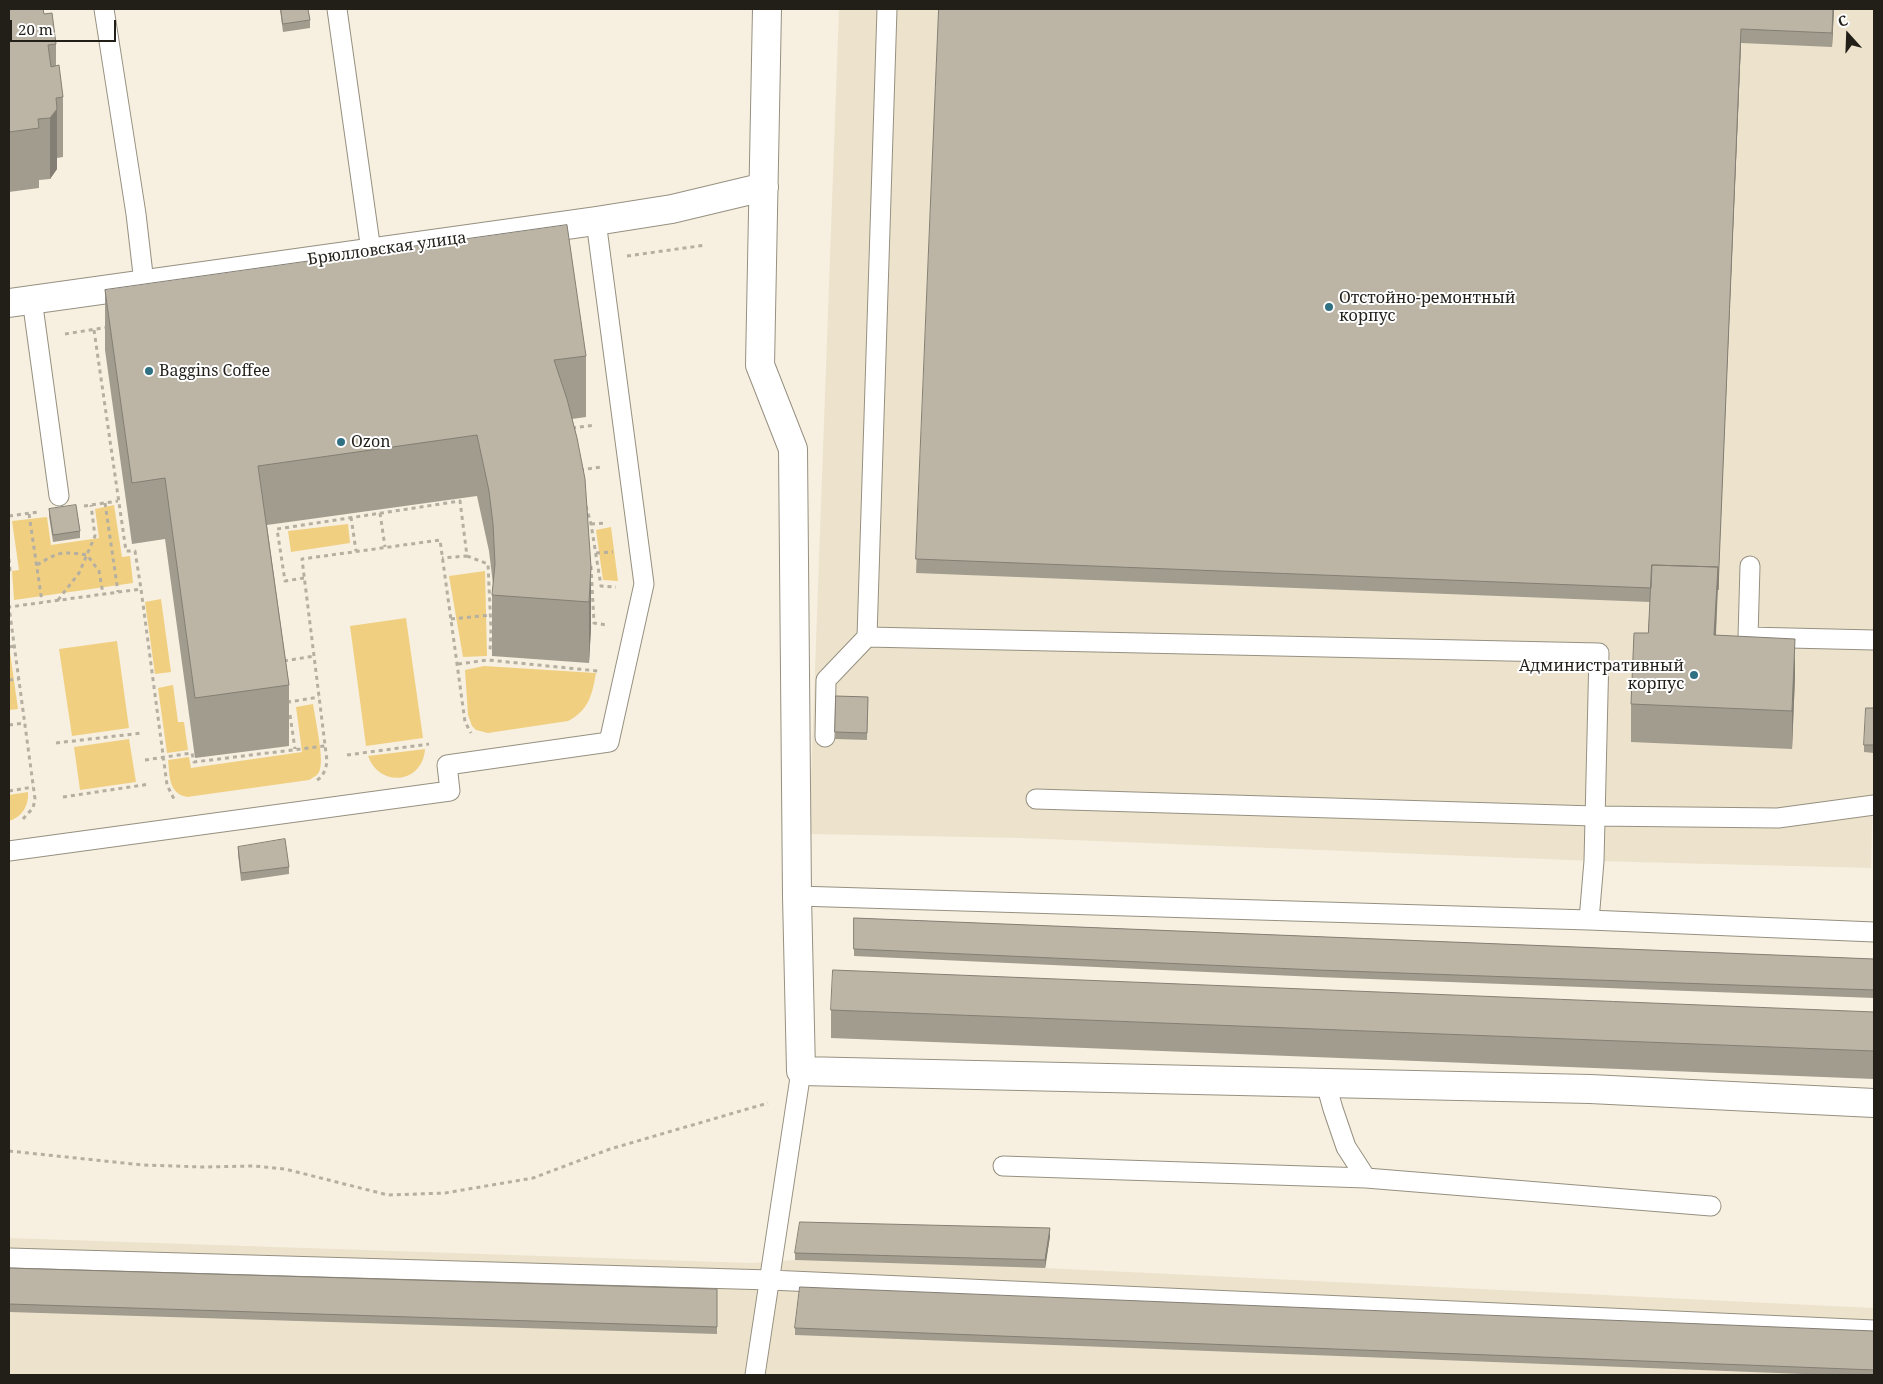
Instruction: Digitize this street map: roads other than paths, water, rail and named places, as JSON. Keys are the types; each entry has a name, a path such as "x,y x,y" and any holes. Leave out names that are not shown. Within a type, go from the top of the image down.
{"street":[{"path":"767,9 760,365 793,449 799,1084 1326,1084 1590,1089 1874,1103"},
{"name":"Брюлловская улица","path":"20,301 596,221 672,209 764,186"}],"lane":[{"path":"104,9 136,214 144,283"},
{"path":"337,9 371,251"},
{"path":"825,737 826,680 867,637 887,9"},
{"path":"9,851 450,791 447,765 609,742 644,584 596,221"},
{"path":"20,301 38,337 59,496"},
{"path":"1750,566 1748,637 1874,640"},
{"path":"867,637 1599,653 1594,862 1590,920"},
{"path":"1036,799 1594,816 1778,818 1874,805"},
{"path":"797,896 1590,920 1874,932"},
{"path":"755,1375 799,1084"},
{"path":"1326,1084 1332,1109 1346,1147 1366,1178"},
{"path":"1003,1166 1366,1178 1711,1206"},
{"path":"9,1258 770,1280 1874,1330"}],"place":[{"name":"Отстойно-ремонтный корпус","path":"1329,307"},
{"name":"Baggins Coffee","path":"149,371"},
{"name":"Ozon","path":"341,442"},
{"name":"Административный корпус","path":"1694,675"}]}
